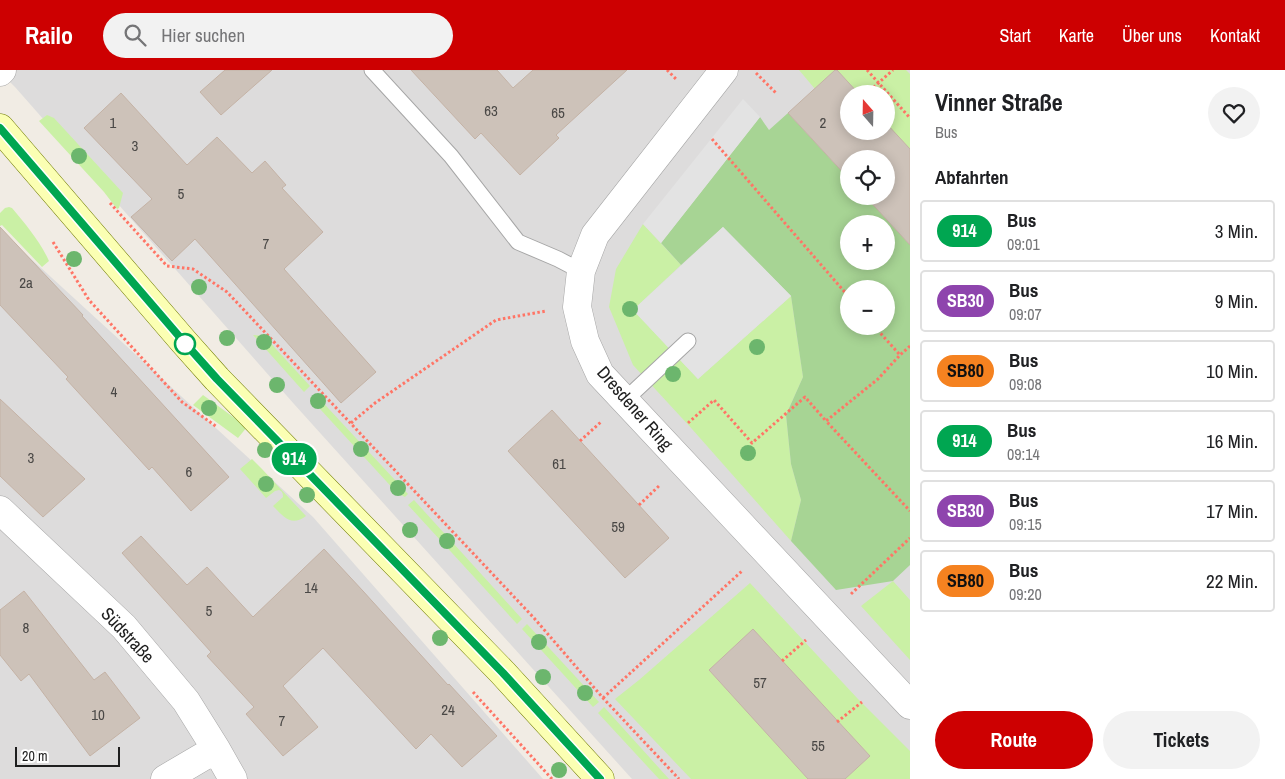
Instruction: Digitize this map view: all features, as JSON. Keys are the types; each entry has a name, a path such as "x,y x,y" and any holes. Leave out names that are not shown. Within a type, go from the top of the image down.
{"main road":[{"path":"0,128 217,379 503,673 600,779"}],"street":[{"name":"Dresdener Ring","path":"724,70 595,236 581,271 577,307 585,341 617,408 910,705"},
{"name":"Südstraße","path":"0,510 124,626 186,701 232,779"},
{"path":"165,779 216,749"}],"lane":[{"path":"372,70 451,156 518,242 581,271"},
{"path":"617,408 688,341"}],"path":[{"path":"668,70 680,84"},
{"path":"753,70 777,94"},
{"path":"867,70 910,118"},
{"path":"876,85 893,70"},
{"path":"708,134 840,287"},
{"path":"109,202 167,266 192,269 227,292 534,618 603,698 679,779"},
{"path":"351,423 375,403 496,320 577,307"},
{"path":"882,335 900,355"},
{"path":"826,421 878,379 910,346"},
{"path":"684,426 714,400 752,443 805,397 910,511"},
{"path":"580,441 617,408"},
{"path":"639,505 667,479"},
{"path":"845,600 910,538"},
{"path":"603,698 748,566"},
{"path":"782,661 811,634"},
{"path":"838,722 866,699"}],"shaded area":[{"path":"0,70 910,70 910,779 632,779 294,404"},
{"path":"743,99 760,117 661,243 643,224"},
{"path":"723,227 791,296 698,379 633,310"},
{"path":"0,232 313,517 543,779 0,779"}],"green space":[{"path":"799,70 835,70 815,89"},
{"path":"837,70 906,70 910,74 910,149 895,133 895,85 851,85"},
{"path":"788,113 840,169 840,205 873,205 882,215 840,215 840,270 895,270 895,229 910,245 910,565 893,581 836,590 791,541 801,500 791,464 786,415 803,377 791,296 723,227 681,265 661,243 760,117 769,130"},
{"path":"47,115 54,118 123,193 119,208 117,209 104,192 39,121"},
{"path":"9,207 12,208 37,240 49,261 42,267 2,225 0,226 0,213"},
{"path":"643,224 681,265 633,310 698,379 791,296 803,377 786,415 791,464 801,500 791,541 633,365 609,307 616,269"},
{"path":"253,335 264,336 310,386 304,392"},
{"path":"315,394 408,494 405,497 397,493 310,398"},
{"path":"203,395 247,427 238,438 193,405"},
{"path":"252,459 306,516 292,521 284,517 273,506 283,497 283,493 279,490 275,491 266,498 240,469"},
{"path":"414,500 522,619 517,624 408,505"},
{"path":"893,581 910,600 910,660 861,606"},
{"path":"750,583 858,699 910,751 910,779 845,779 870,756 753,629 709,670 808,779 691,779 615,699"},
{"path":"527,624 599,702 593,707 522,629"},
{"path":"604,707 669,779 659,779 598,713"}],"building":[{"path":"225,70 272,70 221,115 200,92"},
{"path":"411,70 497,70 513,88 533,70 627,70 556,135 559,138 520,175 481,133 475,139"},
{"path":"837,70 851,85 840,85 840,140 895,140 895,133 910,149 910,245 895,229 895,215 882,215 873,205 895,205 895,150 840,150 840,169 788,113"},
{"path":"121,93 187,165 217,137 252,173 265,161 286,185 282,188 323,232 284,269 376,372 341,403 195,239 172,261 131,217 152,199 84,128"},
{"path":"0,227 83,315 229,477 191,511 152,467 149,470 66,379 68,377 0,305"},
{"path":"0,399 85,479 43,517 0,476"},
{"path":"552,410 669,538 625,578 508,451"},
{"path":"141,536 187,585 207,567 253,617 324,549 497,736 462,767 431,734 416,749 323,648 283,686 318,727 283,756 246,714 254,707 207,656 211,652 122,553"},
{"path":"24,591 94,680 105,672 140,718 90,756 29,674 21,681 0,655 0,610"},
{"path":"753,629 870,756 845,779 808,779 709,670"}],"bus line":[{"name":"914","path":"0,128 217,379 503,673 600,779"}]}
